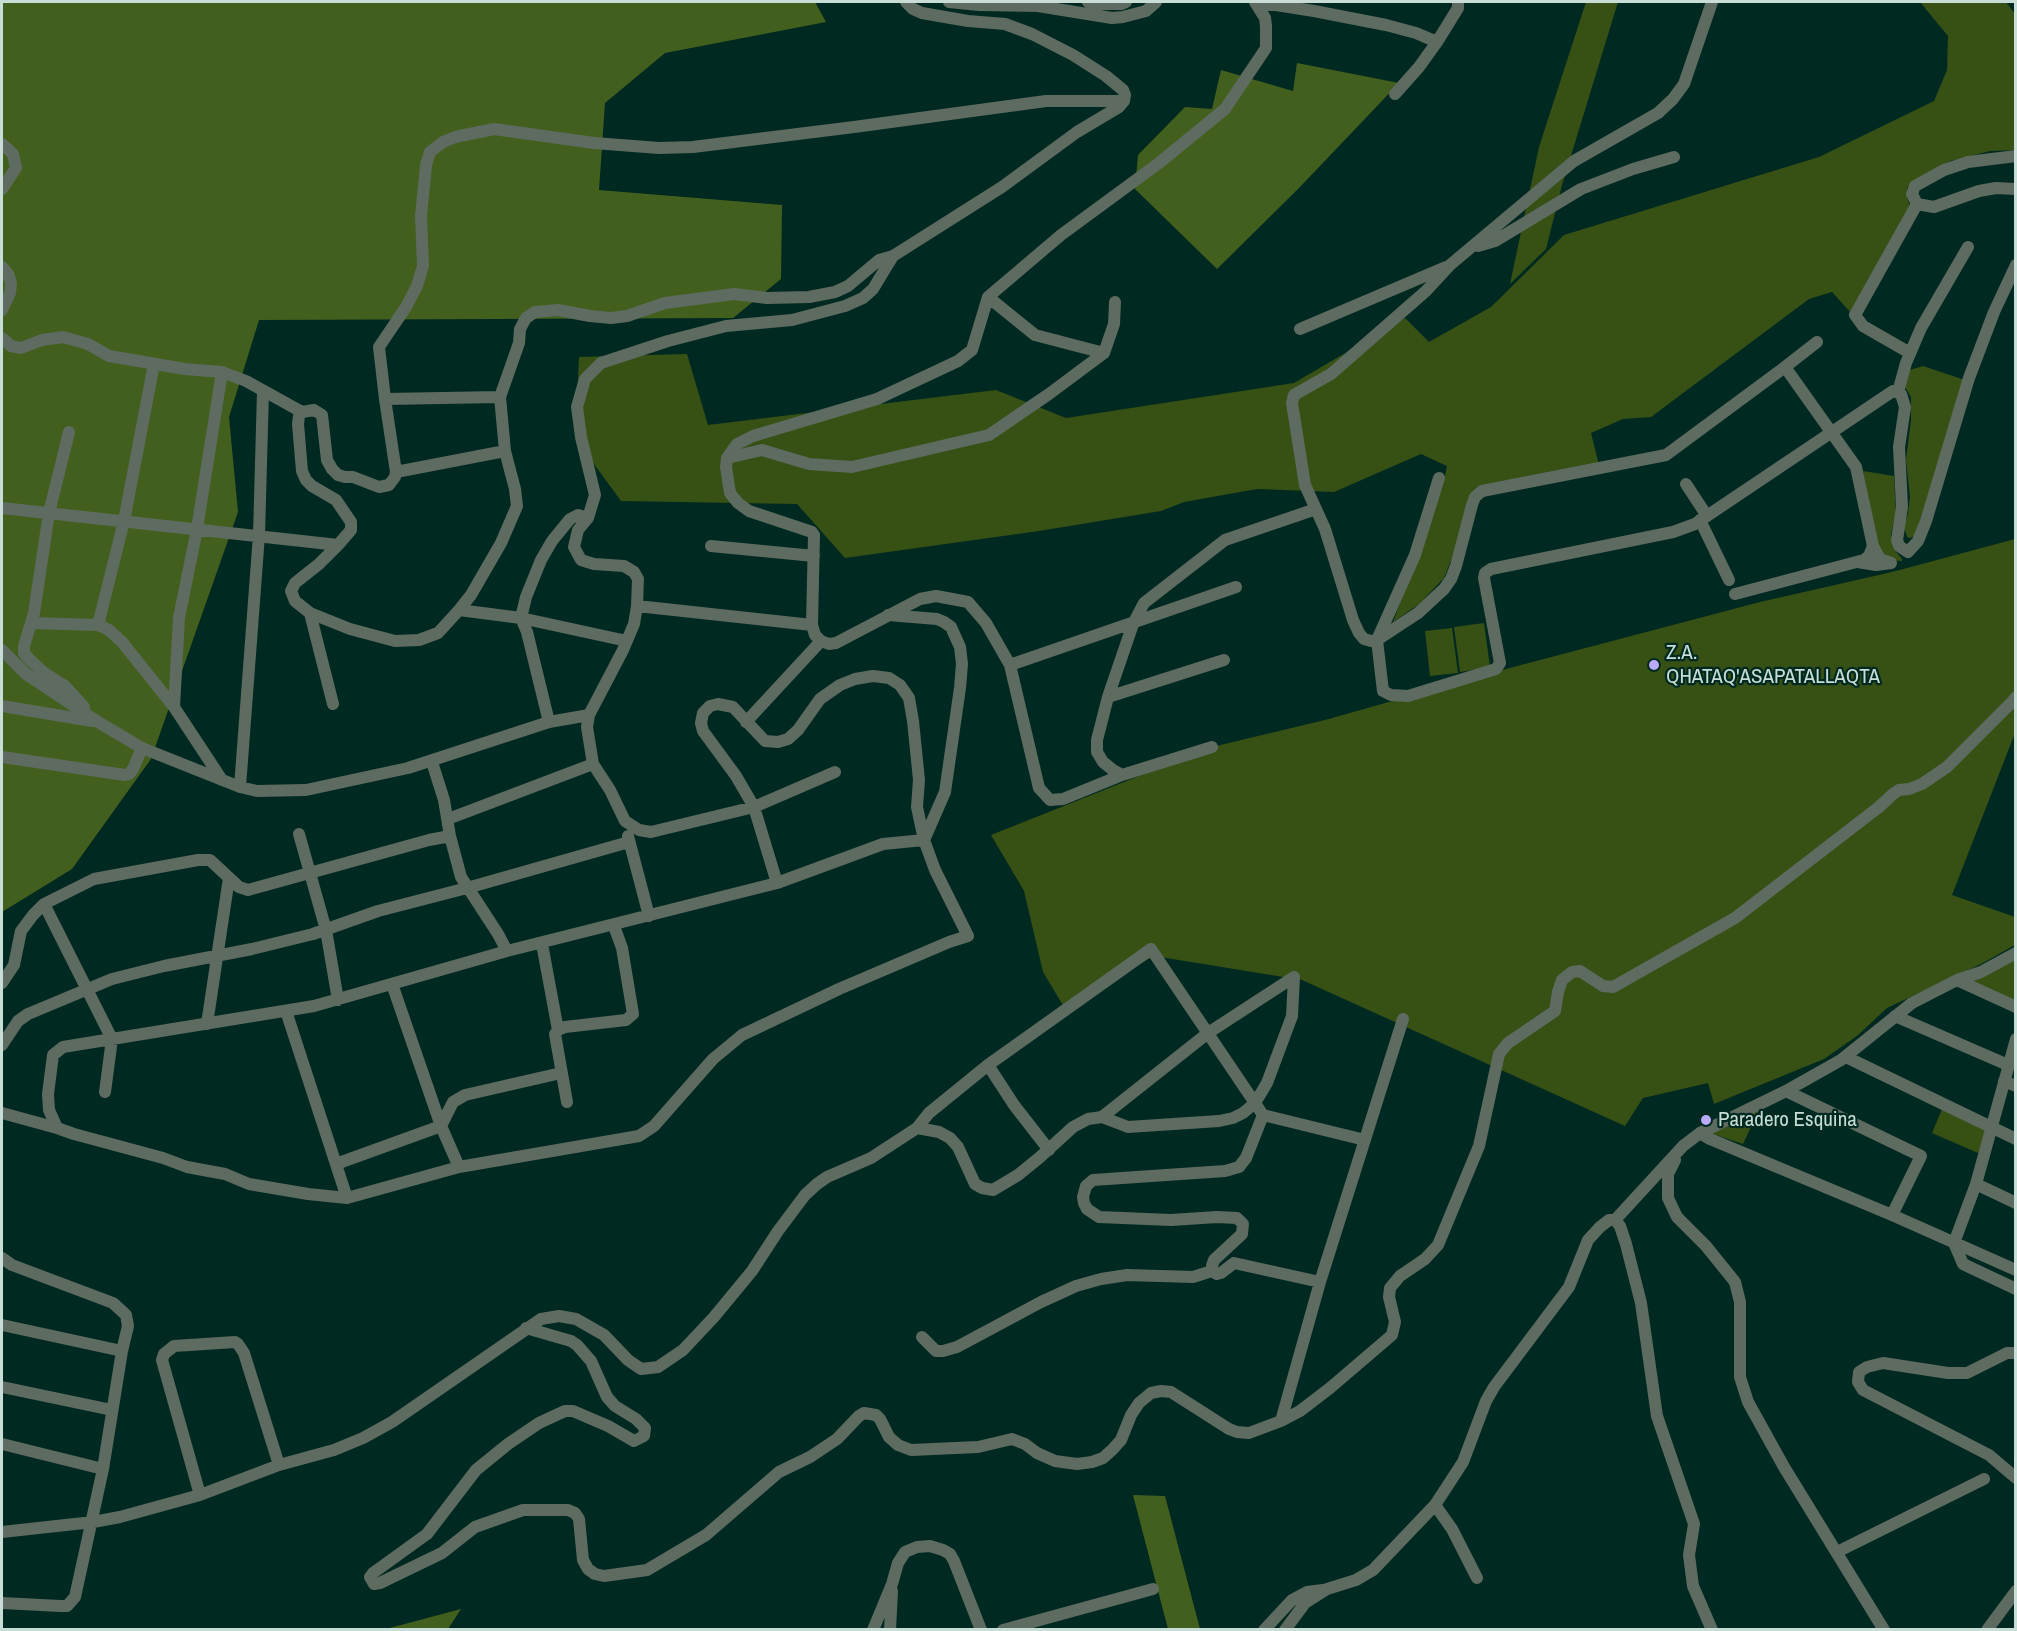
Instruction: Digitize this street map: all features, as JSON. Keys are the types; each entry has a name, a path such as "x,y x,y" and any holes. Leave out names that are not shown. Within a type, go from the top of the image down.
{"street":[{"path":"302,412 298,424 302,471 312,486 336,500 351,522 351,530 320,564 294,583 291,591 296,601 310,613 366,634 395,641 419,640 438,633 471,595 501,543 517,506 505,452 500,397 519,343 520,329 526,318 535,312 558,310 610,318 627,316 665,303 734,294 767,298 809,297 835,292 848,286 879,260 893,256 993,193 1077,132 1119,107 1124,100 1123,90 1106,76 1073,55 1032,34 1005,24 968,21 921,13 906,2"},
{"path":"949,2 1038,6 1112,18 1146,11 1156,2"},
{"path":"1088,2 1122,4 1126,2"},
{"path":"1395,94 1437,42 1458,8 1458,2"},
{"path":"1712,2 1684,84 1673,99 1658,113 1574,162 1450,265 1426,291 1348,360 1331,374 1294,395 1292,403 1305,485 1325,529 1356,628 1364,639 1377,640 1418,613 1444,589 1451,579 1462,547 1475,497 1482,491 1666,455 1817,342"},
{"path":"1212,747 1122,775 1063,799 1050,800 1039,788 1010,664 986,623 968,602 936,596 920,599 836,642 829,644 821,641 815,635 812,625 815,539 812,532 749,511 738,503 730,493 727,480 727,458 737,444 753,436 877,399 958,361 972,350 988,297 1061,234 1160,163 1225,109 1266,48 1266,26 1257,3 1305,9 1386,25 1416,33 1437,42"},
{"path":"2,338 11,345 21,348 42,340 63,337 88,344 109,356 222,372 246,381 302,412 314,410 322,415 327,460 332,469 338,475 385,487 392,481 396,472 379,347 406,307 417,286 423,266 421,216 428,158 435,148 455,137 494,129 594,143 659,148 693,147 1046,101 1124,100"},
{"path":"2,144 13,154 16,168 2,189"},
{"path":"1917,204 1912,194 1915,186 1944,170 1968,162 2016,156"},
{"path":"1471,248 1495,241 1581,189 1633,169 1674,157"},
{"path":"2,166 16,168"},
{"path":"1917,204 1934,207 1979,191 1996,188 2016,189"},
{"path":"1910,353 1863,326 1855,315 1917,204"},
{"path":"1898,392 1910,353 1921,328 1968,247"},
{"path":"649,916 625,821 594,764 588,727 589,715 634,624 638,579 630,568 616,564 594,564 581,560 574,547 578,530 588,518 596,495 581,437 577,407 585,379 601,363 696,333 726,326 792,320 845,306 863,298 873,289 893,256"},
{"path":"1300,329 1450,265"},
{"path":"1439,478 1415,555 1377,640 1383,691 1390,695 1408,696 1496,669 1500,663 1484,579 1485,573 1491,569 1673,532 1703,518 1893,391 1898,392 1904,399 1905,407 1899,447 1902,507 1897,540 1899,546 1908,552 1918,541 1926,521 1969,378 1994,312 2016,265"},
{"path":"2,267 11,283 10,293 2,310"},
{"path":"988,297 1035,334 1104,353"},
{"path":"727,458 762,450 809,464 852,467 989,435 1104,353 1114,324 1115,302"},
{"path":"98,625 124,521 154,363"},
{"path":"1785,367 1856,467 1873,546 1880,559 1891,563 1876,565 1858,562"},
{"path":"174,707 179,618 197,529 222,372"},
{"path":"240,787 259,535 263,391"},
{"path":"385,399 500,397"},
{"path":"69,432 49,513 34,614 24,652 43,672 65,686 98,722"},
{"path":"396,472 505,452"},
{"path":"1686,484 1729,580"},
{"path":"2,508 338,545"},
{"path":"1122,775 1103,762 1097,752 1097,740 1108,697 1133,624 1144,603 1225,540 1316,509"},
{"path":"549,722 527,632 521,618 526,597 541,560 552,541 570,519 578,515 588,518"},
{"path":"711,546 814,556"},
{"path":"1735,594 1858,562 1868,558 1873,546"},
{"path":"1010,664 1133,624 1236,587"},
{"path":"637,606 812,625"},
{"path":"459,610 521,618 627,641"},
{"path":"310,613 333,704"},
{"path":"888,615 937,619 944,622 951,627 960,647 962,664 960,688 945,792 924,840"},
{"path":"31,623 98,625 109,630 122,642 174,707 223,781"},
{"path":"746,722 821,641"},
{"path":"2,650 26,674 142,748 223,781 257,791 306,790 432,762 549,722 589,715"},
{"path":"1108,697 1224,660"},
{"path":"2,1113 163,1158 187,1167 225,1174 249,1184 347,1198 459,1167 639,1136 654,1126 714,1059 742,1035 839,989 968,936 935,870 924,840 917,807 919,780 909,698 900,685 889,678 873,676 855,678 840,685 820,699 798,730 788,739 778,742 765,741 733,707 718,704 710,706 703,713 701,723 703,731 736,776 754,807 777,883"},
{"path":"526,1328 578,1345 591,1361 607,1397 615,1406 636,1419 645,1428 644,1436 634,1441 608,1426 573,1411 565,1411 539,1424 508,1444 476,1470 427,1534 370,1577 374,1584 442,1553 475,1527 523,1510 568,1510 575,1513 579,1519 583,1560 588,1569 595,1574 604,1576 647,1570 706,1535 779,1472 837,1439 864,1413 876,1415 889,1437 898,1445 911,1450 978,1447 1012,1439 1055,1461 1077,1464 1104,1458 1121,1440 1131,1415 1139,1403 1151,1393 1171,1392 1237,1432 1249,1433 1281,1421 1300,1411 1330,1388 1392,1335 1395,1322 1389,1297 1390,1288 1400,1276 1425,1259 1438,1245 1479,1146 1499,1054 1508,1043 1556,1011 1562,980 1572,972 1580,970 1603,986 1613,987 1735,918 1893,794 1899,790 1922,784 1947,767 2016,697"},
{"path":"2,706 98,722"},
{"path":"2,757 125,775 133,769 142,748"},
{"path":"432,762 461,877 507,951"},
{"path":"448,819 594,764"},
{"path":"625,821 639,830 651,832 754,807 835,772"},
{"path":"298,834 326,930 338,1000"},
{"path":"2,983 14,965 21,931 44,904 94,879 198,860 210,860 239,887 248,890 450,836"},
{"path":"57,1128 50,1110 48,1094 53,1055 63,1047 286,1011 338,1000 507,951 614,926 777,883 883,844 924,840"},
{"path":"2,1045 18,1021 23,1018 112,979 252,949 326,930 378,911 629,842"},
{"path":"207,1024 229,878"},
{"path":"44,904 112,1039 105,1092"},
{"path":"567,1102 555,1034 558,1030 565,1027 626,1020 633,1014 622,948 614,926"},
{"path":"542,944 558,1030"},
{"path":"2,1532 120,1517 200,1495 279,1465 334,1450 392,1422 541,1319 559,1316 576,1319 604,1335 628,1360 641,1369 658,1366 683,1350 714,1317 752,1271 791,1213 817,1184 827,1177 872,1158 917,1128 929,1113 988,1065 1151,949 1263,1115 1365,1140"},
{"path":"1264,1629 1292,1600 1307,1592 1327,1589 1356,1580 1373,1570 1435,1505 1463,1462 1486,1401 1494,1387 1569,1287 1588,1240 1609,1220 1615,1220 1683,1146 1700,1133 1786,1091 1845,1057 1912,1003 1957,980 1981,972 2016,953"},
{"path":"917,1128 939,1132 950,1138 958,1148 975,1184 993,1190 1018,1175 1073,1127 1088,1119 1102,1117 1128,1127 1219,1122 1243,1113 1255,1103 1267,1083 1292,1016 1294,977 1208,1033 1102,1117"},
{"path":"1957,980 2016,1007"},
{"path":"392,984 441,1126 459,1167"},
{"path":"286,1011 347,1198"},
{"path":"1895,1016 2008,1065"},
{"path":"1281,1421 1320,1282 1403,1019"},
{"path":"2016,1039 2008,1065 2010,1083 1991,1128 1976,1185 1954,1243 1963,1264 2016,1289"},
{"path":"1845,1057 2016,1139"},
{"path":"988,1065 1014,1105 1048,1150"},
{"path":"336,1164 441,1126 453,1102 465,1095 561,1073"},
{"path":"1786,1091 1921,1156 1892,1215"},
{"path":"1212,1271 1214,1260 1242,1234 1243,1224 1237,1218 1223,1216 1171,1220 1099,1217 1087,1209 1084,1203 1086,1186 1093,1180 1225,1172 1239,1167 1246,1158 1263,1115"},
{"path":"1700,1133 2016,1270"},
{"path":"1683,1146 1668,1174 1668,1198 1677,1217 1706,1246 1735,1282 1740,1302 1740,1377 1748,1402 1784,1467 1884,1629"},
{"path":"1976,1185 2016,1203"},
{"path":"1615,1220 1620,1226 1626,1244 1641,1303 1657,1416 1694,1524 1689,1555 1693,1586 1712,1629"},
{"path":"2,1258 12,1265 113,1303 126,1315 128,1326 93,1522 75,1597 71,1603 60,1606 2,1603"},
{"path":"922,1337 936,1351 957,1347 1076,1286 1127,1275 1193,1276 1212,1271 1217,1274 1234,1263 1320,1282"},
{"path":"2,1325 122,1351"},
{"path":"200,1495 162,1360 164,1354 174,1346 235,1342 238,1344 244,1353 279,1465"},
{"path":"2016,1353 2007,1353 1967,1373 1948,1373 1883,1363 1867,1367 1859,1372 1858,1382 1863,1390 1989,1455 2016,1478"},
{"path":"2,1387 112,1410"},
{"path":"2,1444 103,1469"},
{"path":"1837,1552 1984,1479"},
{"path":"1435,1505 1452,1528 1477,1578"},
{"path":"873,1629 892,1584 898,1563 905,1552 917,1546 930,1546 950,1554 981,1629"},
{"path":"890,1629 892,1584"},
{"path":"1003,1629 1153,1589"},
{"path":"1285,1629 1305,1604 1327,1589"},
{"path":"1987,1629 2016,1592"}],"green space":[{"path":"2,2 815,2 826,22 665,53 605,103 599,190 782,205 781,279 733,318 259,320 229,417 238,512 151,759 72,869 2,912"},
{"path":"1586,2 1618,2 1562,185 1546,249 1510,284 1539,147"},
{"path":"1920,2 2006,2 2015,14 2015,150 1990,151 1950,161 1914,181 1907,188 1910,206 1851,313 1832,292 1809,299 1651,417 1623,419 1591,433 1599,465 1481,487 1444,578 1419,604 1393,622 1443,485 1447,466 1421,454 1334,492 1257,489 1184,502 1161,511 1039,531 845,558 797,504 621,501 591,460 577,405 579,357 687,354 708,425 996,390 1066,418 1294,383 1405,318 1429,342 1491,307 1564,235 1819,157 1934,101 1947,70 1948,36"},
{"path":"1297,63 1399,83 1299,188 1217,269 1135,189 1138,155 1185,107 1212,109 1221,70 1293,91"},
{"path":"1923,366 1965,380 1915,536 1910,538 1907,537 1904,527 1910,497 1906,460 1911,420 1911,397 1905,387 1910,370"},
{"path":"1863,471 1894,476 1896,513 1891,534 1893,548 1902,561 1888,560 1877,544"},
{"path":"2015,539 2015,733 1952,895 2015,917 2015,945 1981,964 1887,1008 1857,1036 1824,1059 1714,1104 1708,1083 1643,1098 1625,1126 1302,980 1154,956 1064,1007 1043,972 1024,891 991,835 1212,747 1325,720 1506,669 1760,602 1892,572"},
{"path":"1484,623 1490,667 1460,672 1454,627"},
{"path":"1452,628 1458,673 1430,676 1425,631"},
{"path":"2015,953 2015,1007 1957,980"},
{"path":"1943,1107 1991,1128 1978,1153 1932,1133"},
{"path":"1760,1108 1743,1144 1710,1133"},
{"path":"1133,1495 1165,1496 1200,1629 1168,1629"},
{"path":"461,1609 448,1629 386,1629"}],"place":[{"name":"Z.A. QHATAQ'ASAPATALLAQTA","path":"1654,665"},
{"name":"Paradero Esquina","path":"1706,1120"}]}
